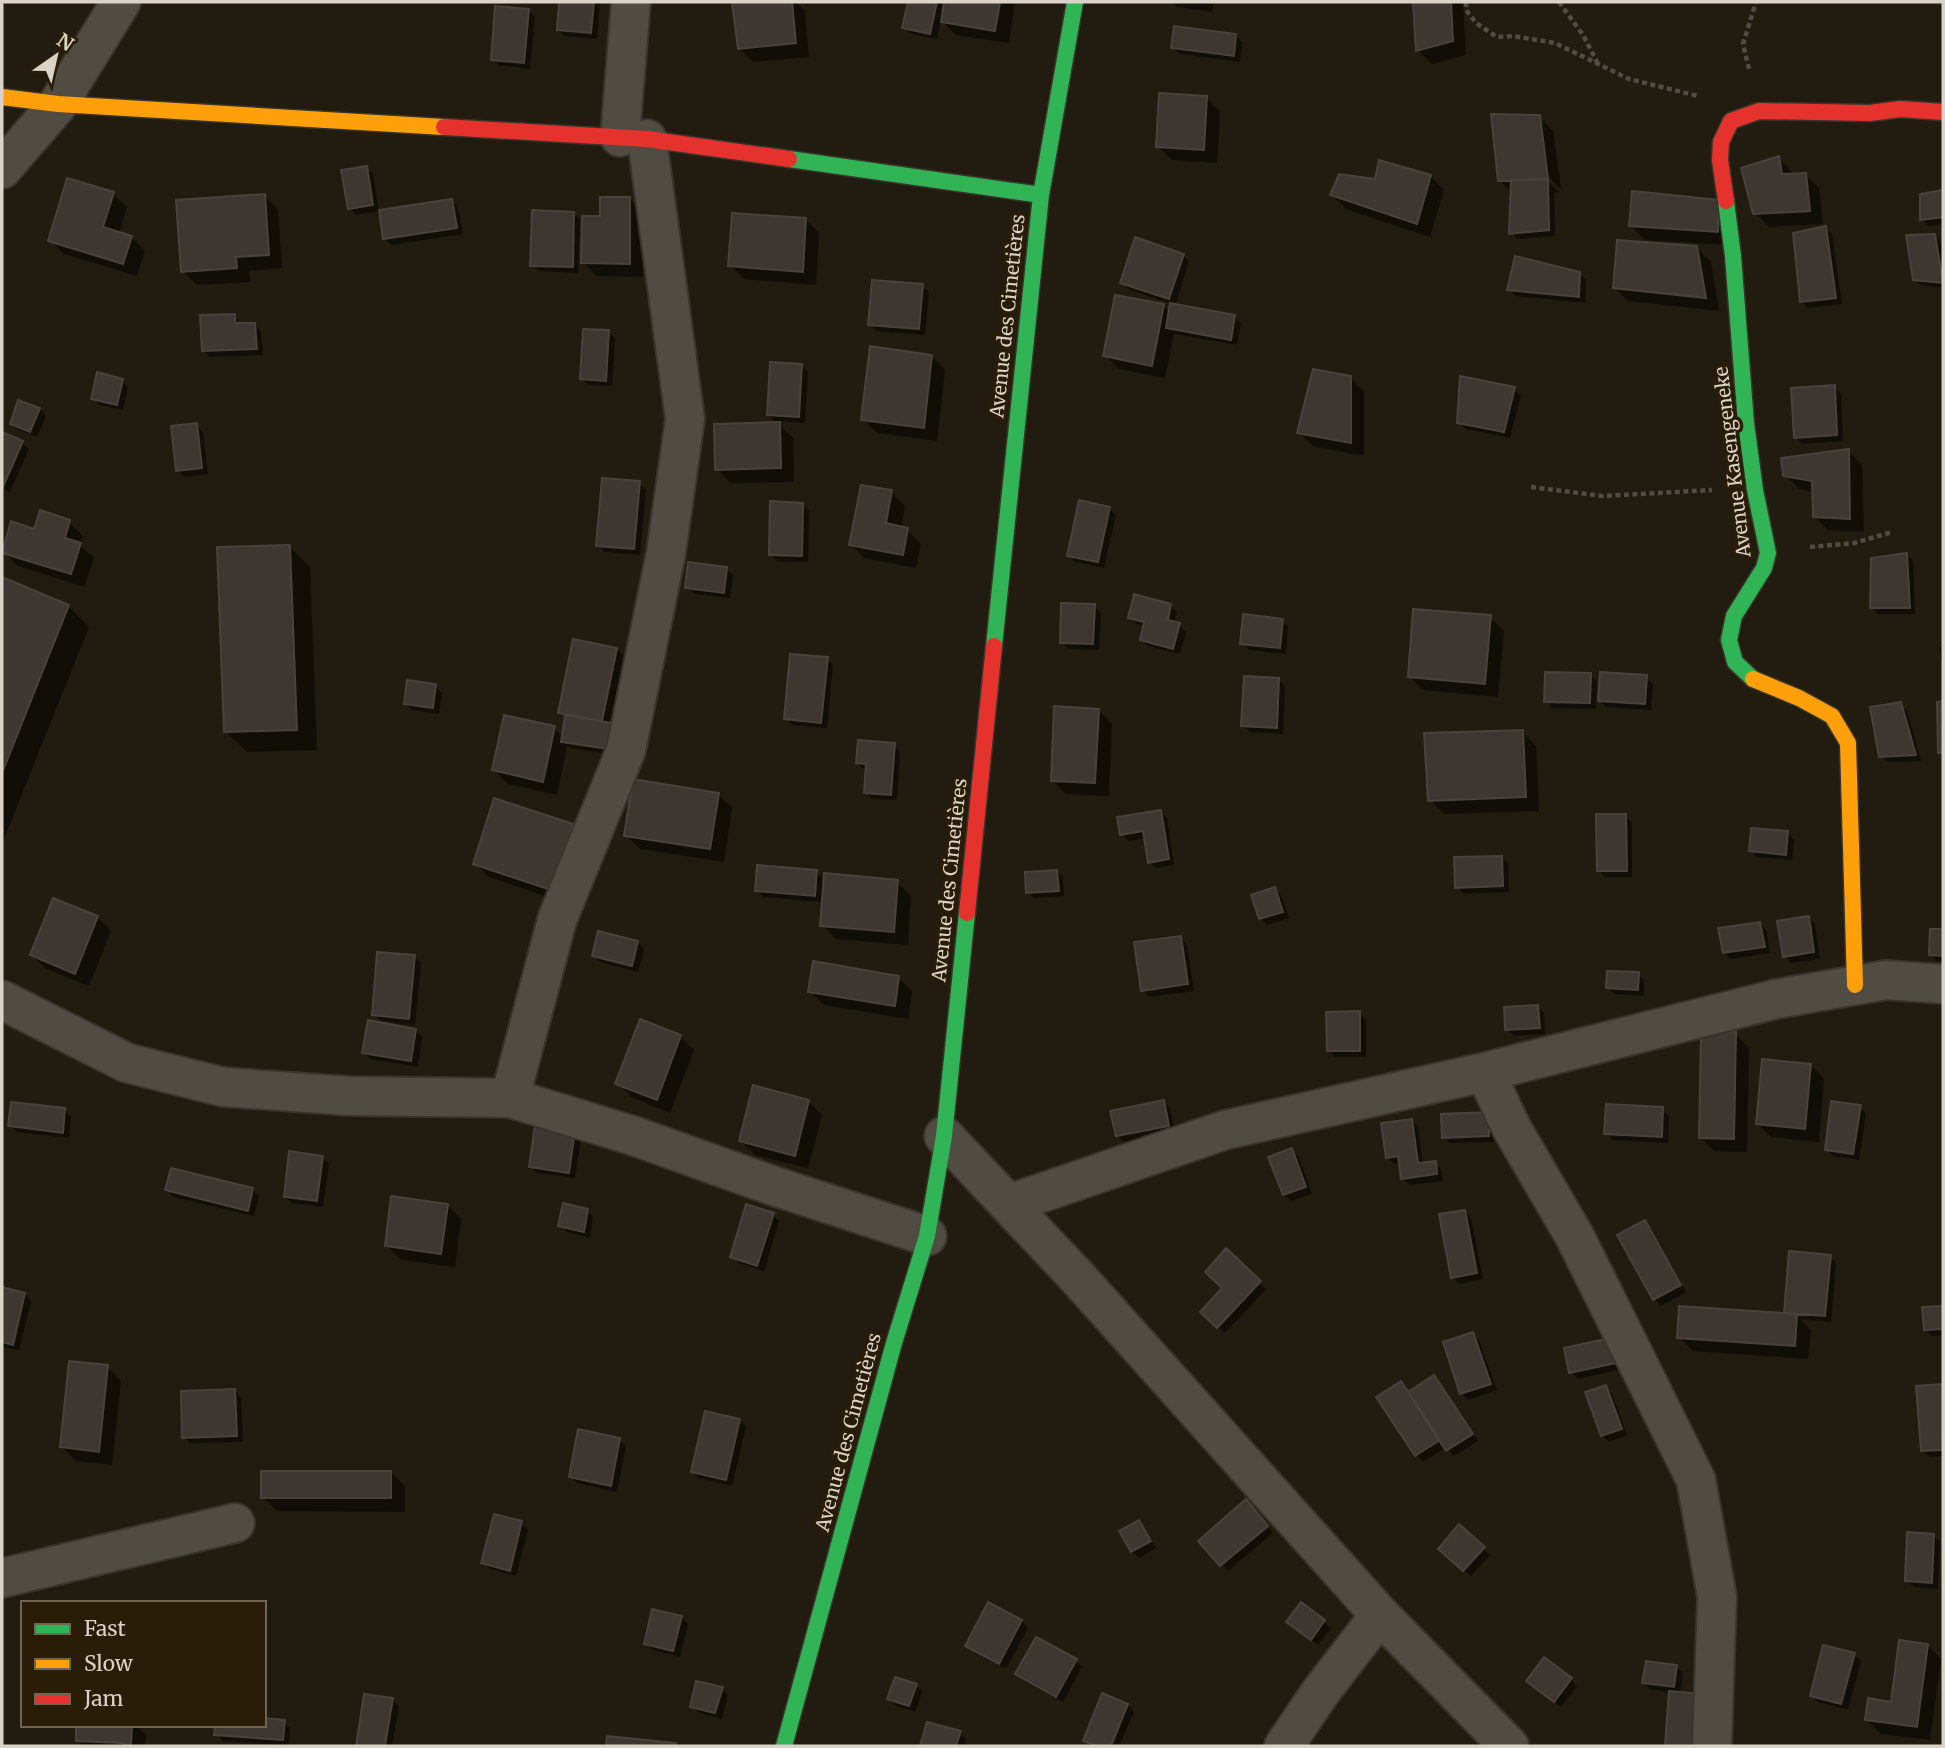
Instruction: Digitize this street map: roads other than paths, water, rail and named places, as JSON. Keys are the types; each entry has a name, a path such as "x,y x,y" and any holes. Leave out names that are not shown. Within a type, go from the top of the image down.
{"street":[{"path":"2,169 58,104 121,2"},
{"path":"510,1098 557,919 626,750 666,552 685,419 634,139 631,2"},
{"name":"Avenue des Cimetières","path":"784,1746 894,1343 927,1236 944,1136 1041,195 1075,2"},
{"path":"2,97 58,104 634,139 1041,195"},
{"name":"Avenue Kasengeneke","path":"1855,985 1848,743 1832,716 1799,698 1751,678 1735,662 1729,640 1734,616 1764,568 1768,553 1755,490 1746,423 1732,256 1720,160 1721,142 1731,121 1759,111 1859,113 1900,109 1943,112"},
{"path":"1009,1205 1225,1130 1485,1072 1776,999 1886,980 1943,984"},
{"path":"2,1000 127,1063 223,1087 350,1096 510,1098 634,1136 771,1185 927,1236"},
{"path":"1485,1072 1511,1126 1575,1237 1696,1480 1717,1597 1712,1746"},
{"path":"944,1136 1088,1289 1380,1615 1509,1746"},
{"path":"2,1578 235,1523"},
{"path":"1284,1746 1322,1690 1380,1615"}]}
